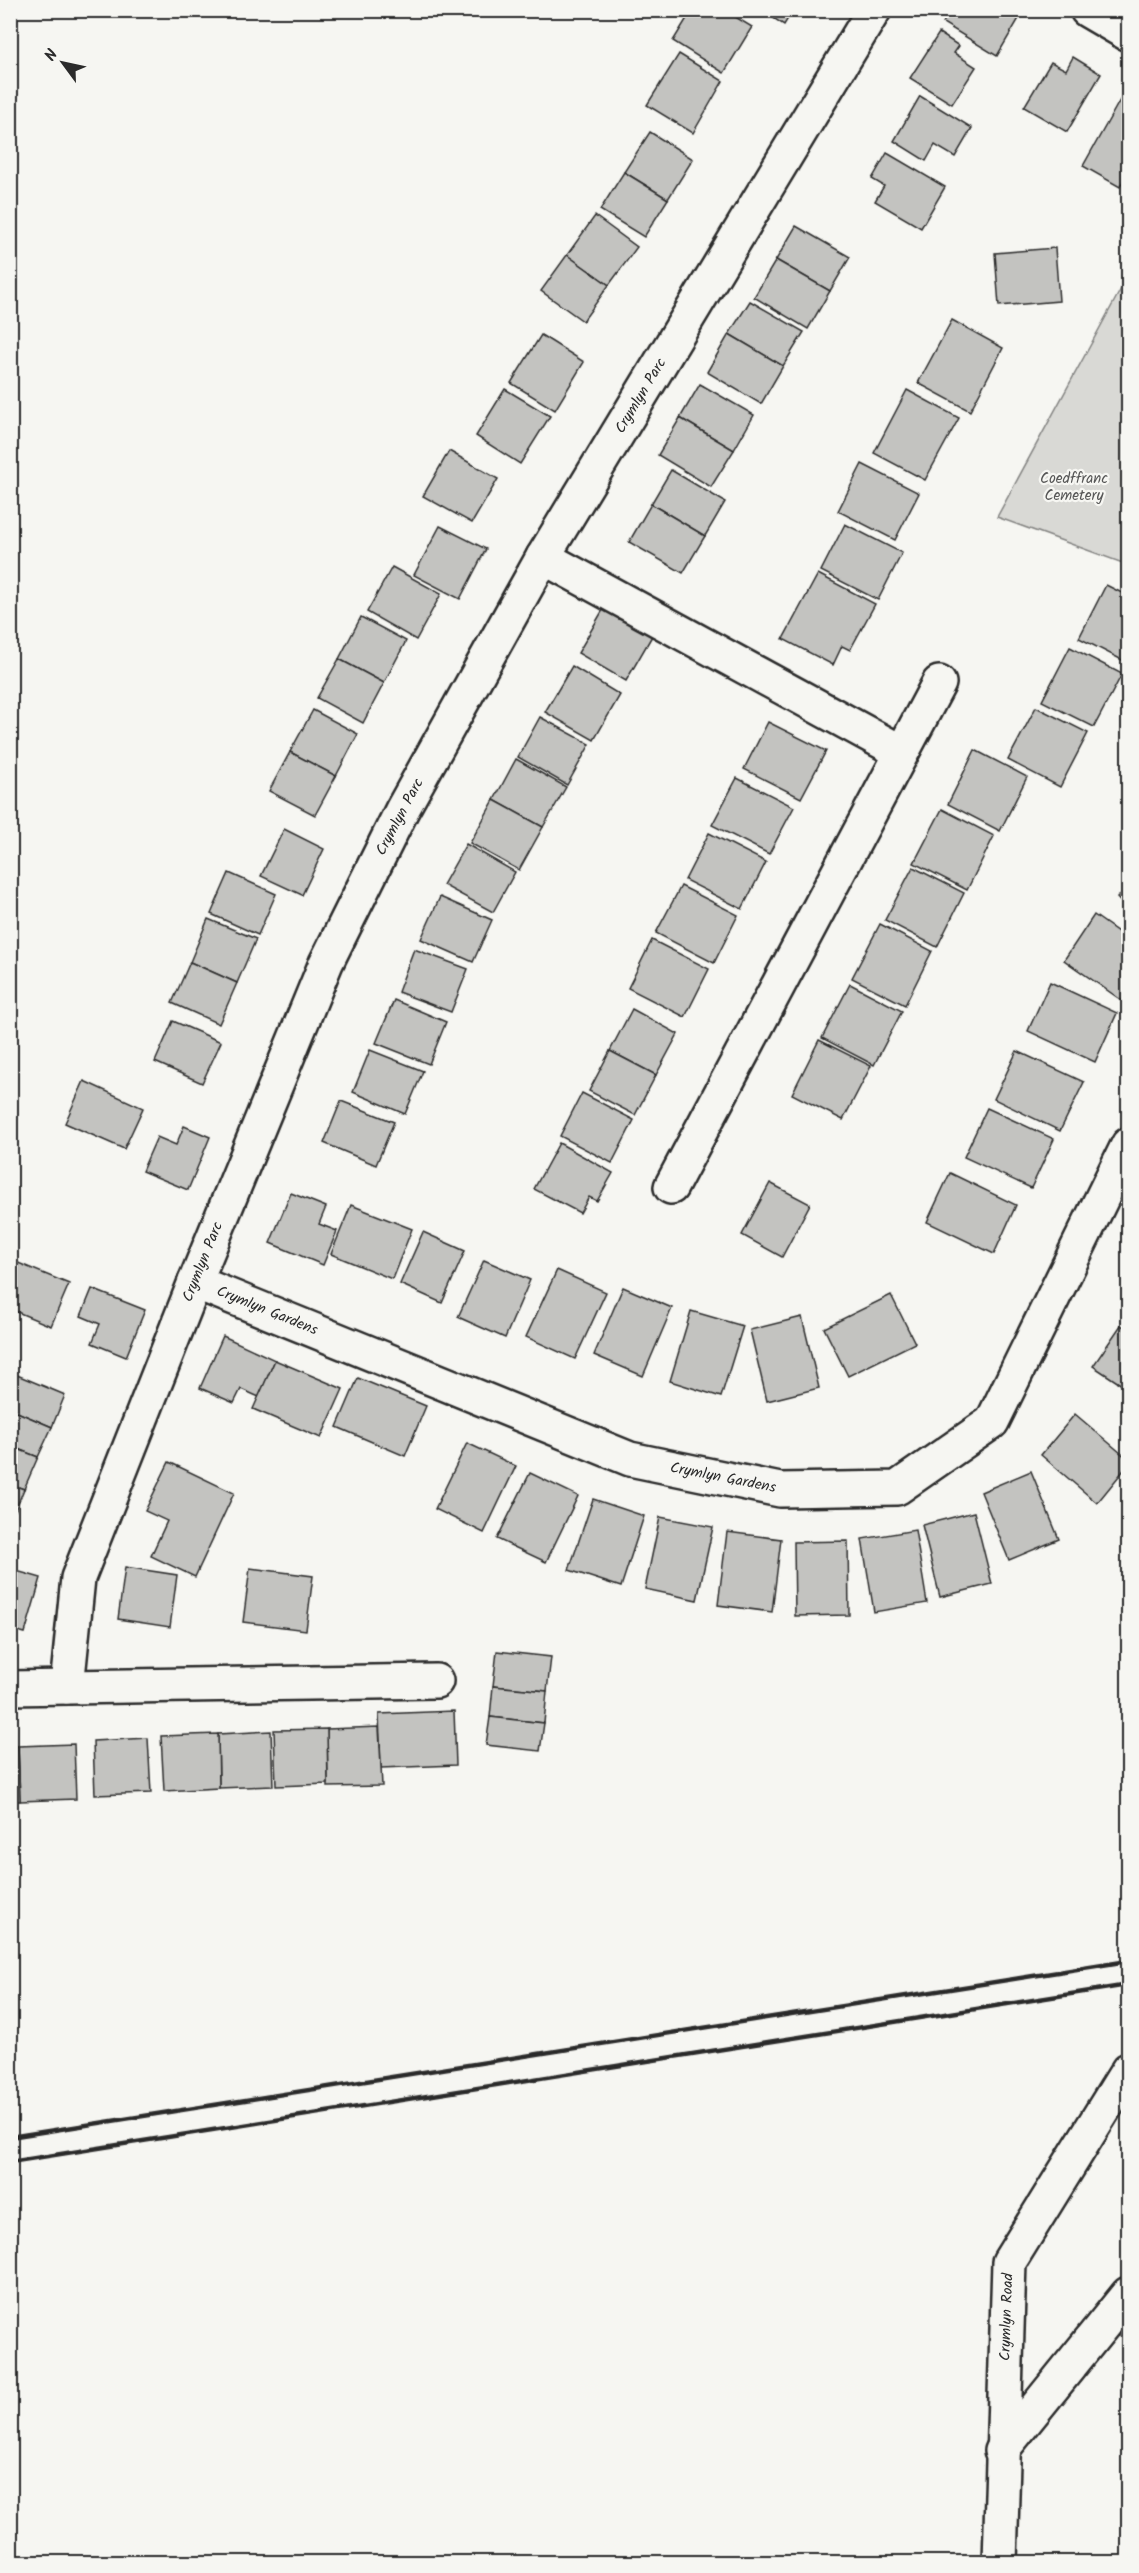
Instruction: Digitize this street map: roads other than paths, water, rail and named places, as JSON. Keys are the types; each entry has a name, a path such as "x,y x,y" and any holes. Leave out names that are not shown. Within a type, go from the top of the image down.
{"street":[{"name":"Crymlyn Parc","path":"67,1687 78,1578 195,1282 326,963 402,810 543,557 874,10"},
{"path":"1087,10 1128,34"},
{"path":"543,557 901,753"},
{"path":"671,1187 939,683"},
{"name":"Crymlyn Gardens","path":"195,1282 630,1459 780,1490 897,1488 993,1422 1128,1145"},
{"path":"10,1688 436,1681"},
{"name":"Crymlyn Road","path":"1000,2562 1001,2451 1009,2262 1128,2070"},
{"path":"1001,2451 1128,2294"}],"railway":[{"path":"10,2137 1128,1961"},
{"path":"10,2162 1128,1985"}],"park label":[{"name":"Coedffranc Cemetery","path":"1074,488"}]}
